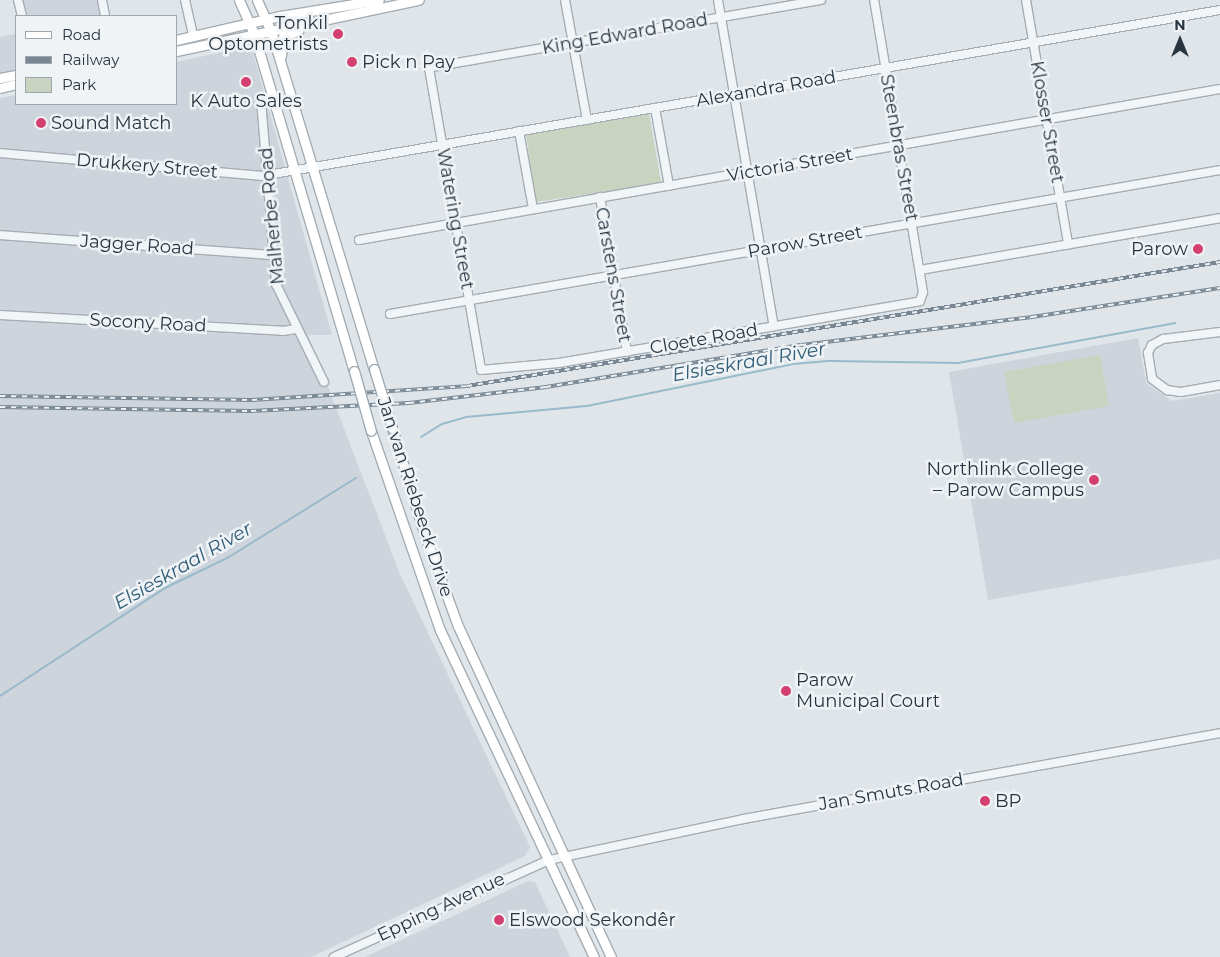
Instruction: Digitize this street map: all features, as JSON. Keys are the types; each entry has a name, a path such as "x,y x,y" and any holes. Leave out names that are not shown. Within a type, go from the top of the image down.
{"main road":[{"name":"Jan van Riebeeck Drive","path":"240,0 254,34 371,431 440,630 594,957"},
{"name":"Jan van Riebeeck Drive","path":"257,0 270,30 425,536 458,626 611,957"},
{"path":"178,40 266,19 372,3 419,0"},
{"path":"280,64 281,41 286,34 372,3"},
{"path":"178,51 328,19"},
{"path":"0,78 15,75"},
{"path":"0,88 15,84"}],"street":[{"path":"18,0 22,15"},
{"path":"102,0 105,15"},
{"path":"186,0 193,36"},
{"path":"565,0 586,120"},
{"path":"718,0 774,326"},
{"name":"King Edward Road","path":"429,68 821,0"},
{"name":"Steenbras Street","path":"874,0 923,296"},
{"name":"Klosser Street","path":"1026,0 1068,244"},
{"name":"Alexandra Road","path":"294,169 1220,10"},
{"name":"Watering Street","path":"429,68 481,370"},
{"name":"Victoria Street","path":"359,240 1220,89"},
{"name":"Malherbe Road","path":"261,100 276,284 296,329 324,382"},
{"path":"655,108 669,186"},
{"path":"519,131 533,209"},
{"name":"Drukkery Street","path":"0,153 268,174 294,169"},
{"name":"Parow Street","path":"390,314 1220,170"},
{"name":"Carstens Street","path":"600,198 627,352"},
{"path":"920,270 1220,218"},
{"name":"Jagger Road","path":"0,235 274,255"},
{"name":"Cloete Road","path":"481,370 559,363 627,352 918,302 923,296"},
{"name":"Socony Road","path":"0,315 283,331 296,329"},
{"path":"1220,332 1163,339 1152,345 1148,353 1152,379 1167,390 1181,392 1220,386"},
{"name":"Jan Smuts Road","path":"549,860 742,819 1220,733"},
{"name":"Epping Avenue","path":"334,957 549,860"}],"shaded area":[{"path":"18,0 101,0 105,15 21,15"},
{"path":"15,34 15,74 0,77 0,37"},
{"path":"251,46 332,335 308,335 400,574 530,847 525,856 311,957 0,957 0,98 15,95 15,105 178,105 178,62"},
{"name":"Northlink College – Parow Campus","path":"1138,338 1146,383 1172,401 1220,393 1220,559 988,600 949,372"},
{"name":"Elswood Sekondêr","path":"528,881 535,882 570,957 365,957"}],"green space":[{"path":"649,113 661,183 536,202 526,134"},
{"path":"1100,355 1109,406 1014,423 1004,372"}],"waterway":[{"name":"Elsieskraal River","path":"421,437 442,424 466,417 587,406 793,364 831,361 958,363 1175,323"},
{"name":"Elsieskraal River","path":"0,696 165,588 229,557 356,478"}],"railway":[{"path":"0,396 252,400 467,386 1220,262"},
{"path":"0,407 251,411 409,403 546,387 801,345 1032,317 1220,288"}],"place":[{"name":"Tonkil Optometrists","path":"338,34"},
{"name":"Pick n Pay","path":"352,62"},
{"name":"K Auto Sales","path":"246,82"},
{"name":"Sound Match","path":"41,123"},
{"name":"Parow","path":"1198,249"},
{"name":"Northlink College – Parow Campus","path":"1094,480"},
{"name":"Parow Municipal Court","path":"786,691"},
{"name":"BP","path":"985,801"},
{"name":"Elswood Sekondêr","path":"499,920"}]}
